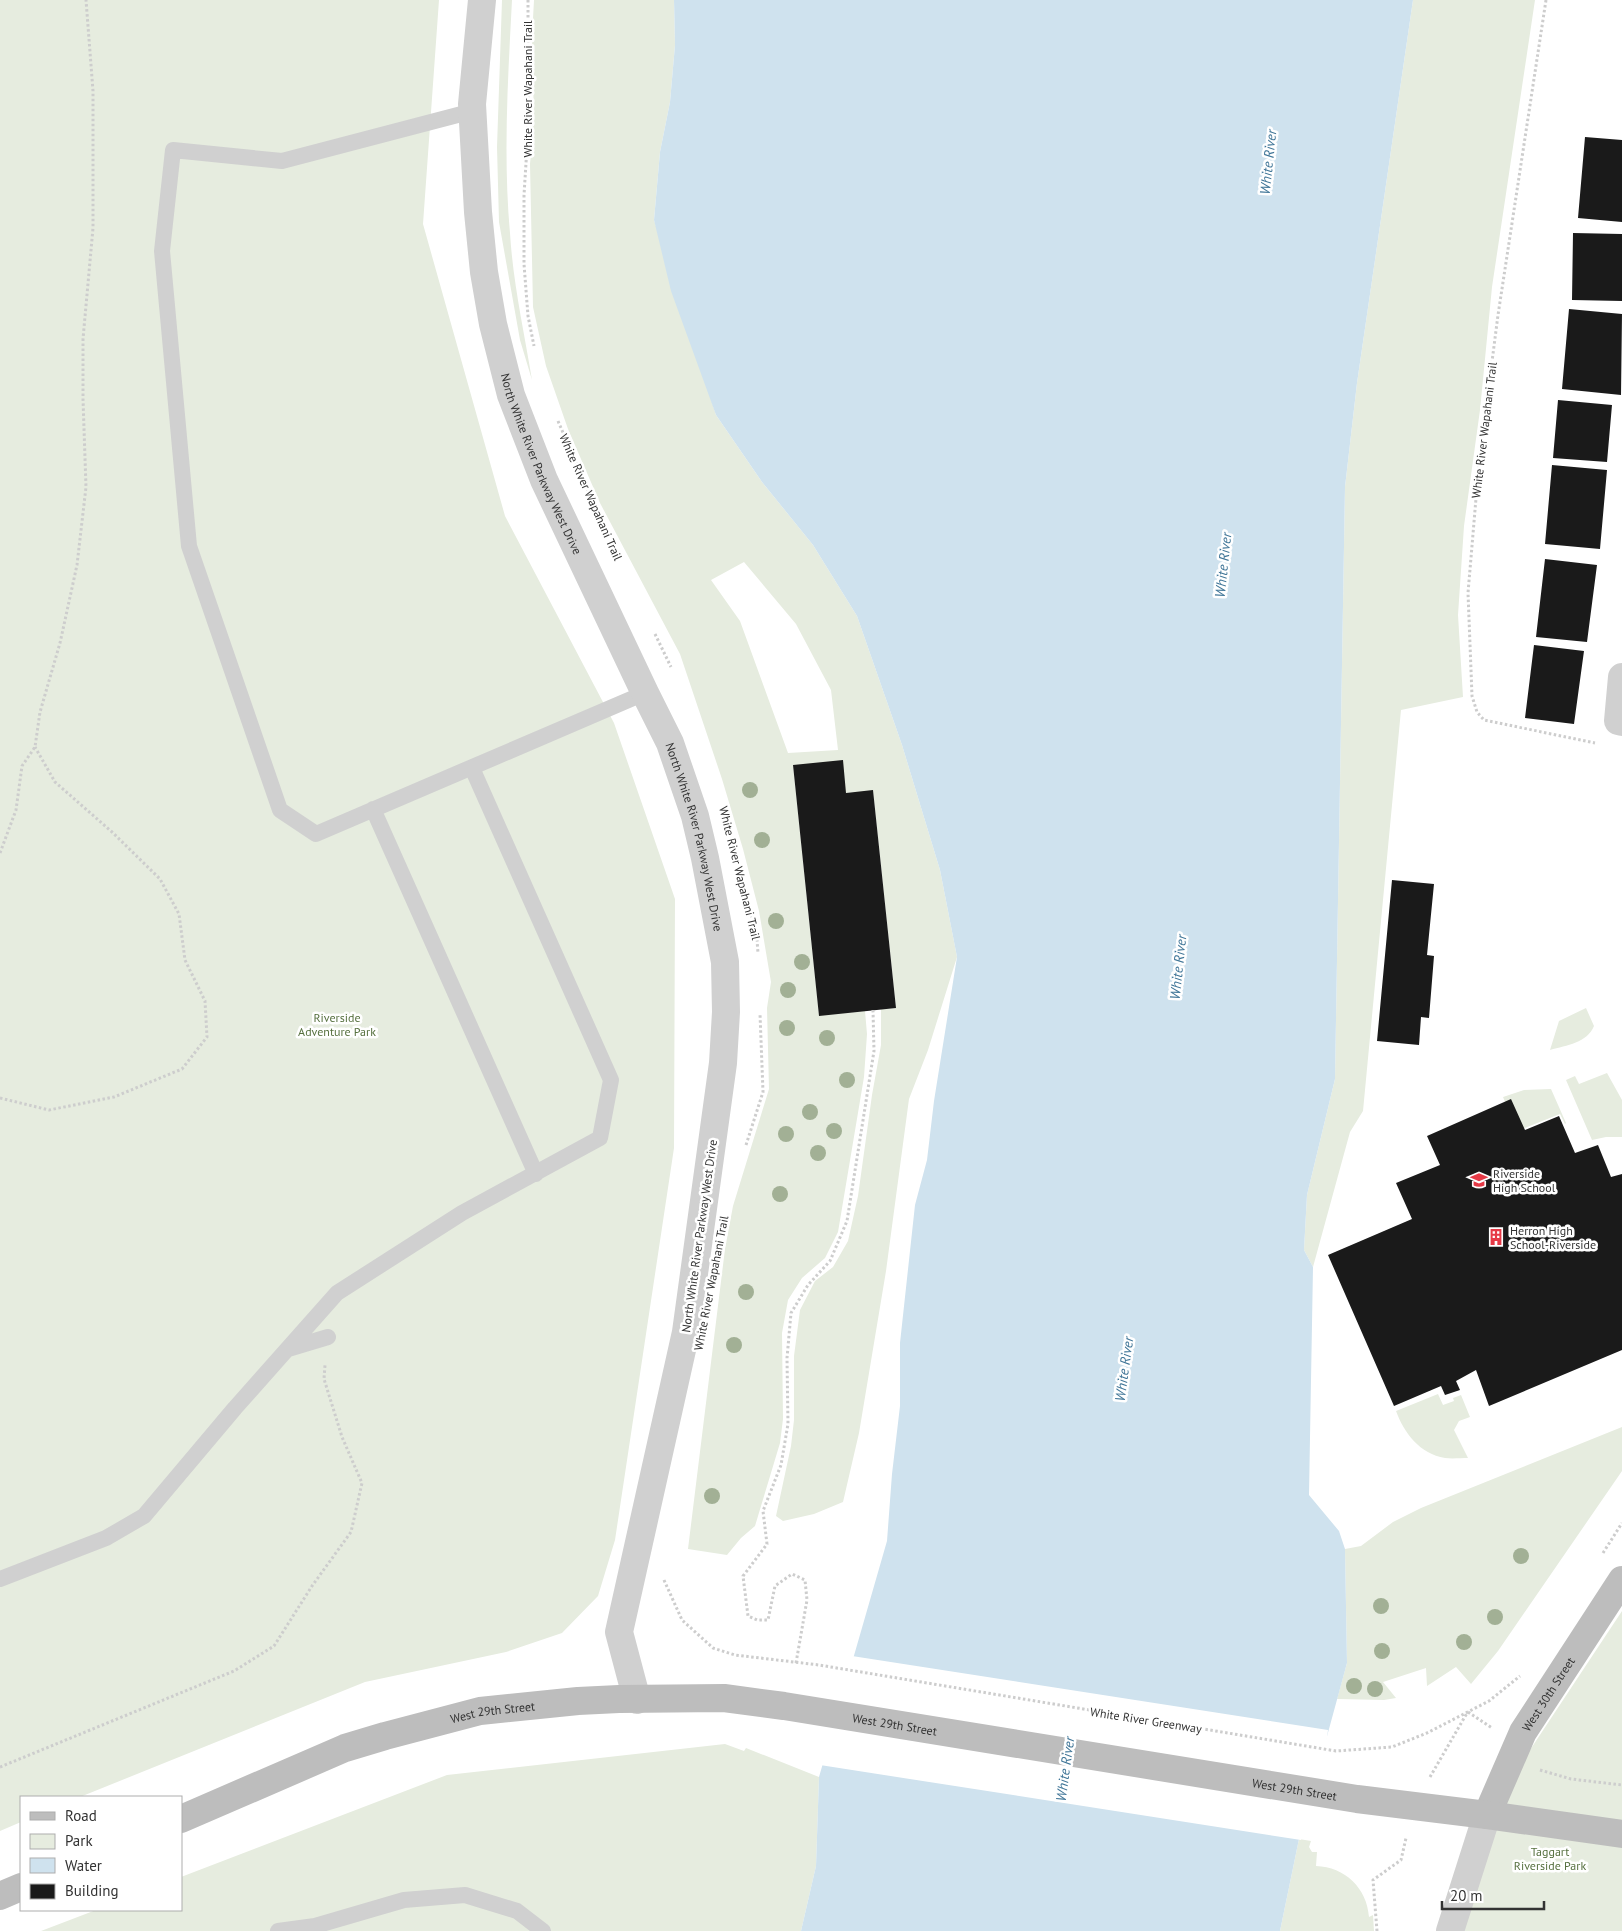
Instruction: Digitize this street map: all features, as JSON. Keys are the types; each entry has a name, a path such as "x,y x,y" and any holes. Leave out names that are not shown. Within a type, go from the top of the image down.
{"main road":[{"name":"West 30th Street","path":"1487,1815 1523,1732 1622,1580"},
{"name":"West 29th Street","path":"182,1818 345,1748 480,1712 578,1701 724,1698 784,1706 1356,1799 1622,1834"},
{"path":"0,1896 20,1887"}],"street":[{"name":"North White River Parkway West Drive","path":"482,0 473,111 478,212 484,272 493,324 511,395 544,480 644,694 670,743 695,816 723,944 726,978 723,1063 686,1332 619,1632 637,1700"},
{"path":"1622,677 1618,721 1622,722"},
{"path":"1450,1931 1487,1815"}],"lane":[{"path":"473,111 282,161 173,150 162,251 189,546 280,810 316,834 644,694"},
{"path":"0,1579 106,1538 144,1516 235,1408 337,1293 462,1214 600,1138 611,1080 472,768"},
{"path":"373,809 536,1174"},
{"path":"288,1349 328,1337"},
{"path":"278,1931 315,1926 404,1900 466,1895 517,1911 543,1931"}],"path":[{"path":"0,853 16,810 22,766 35,747 40,712 60,643 77,565 86,487 83,399 84,339 94,228 93,91 86,0"},
{"name":"White River Wapahani Trail","path":"528,0 528,131 524,196 524,264 528,316 536,355"},
{"name":"White River Wapahani Trail","path":"1546,0 1498,315 1479,463 1468,593 1472,696 1477,712 1484,720 1604,746"},
{"name":"White River Wapahani Trail","path":"556,416 599,516"},
{"path":"652,627 674,674"},
{"path":"0,1098 49,1110 114,1097 182,1069 207,1037 206,1001 185,960 179,914 160,879 112,832 55,782 35,747"},
{"name":"White River Wapahani Trail","path":"748,902 757,940 758,959"},
{"path":"746,1146 763,1092 760,1006"},
{"path":"663,1577 682,1620 713,1648 735,1655 796,1662 807,1600 806,1580 792,1574 775,1586 768,1620 756,1620 748,1616 743,1576 767,1544 763,1511 781,1465 788,1424 787,1358 791,1313 808,1285 830,1262 847,1221 874,1051 873,1010"},
{"path":"0,1767 234,1671 274,1646 312,1586 351,1532 362,1483 342,1437 324,1379 328,1337"},
{"name":"White River Greenway","path":"796,1662 1336,1751 1392,1747 1427,1733 1467,1712"},
{"path":"1536,1769 1571,1778 1622,1785"}],"green space":[{"name":"Riverside Adventure Park","path":"0,0 439,0 423,224 505,516 614,723 675,899 674,1148 615,1540 598,1596 562,1633 506,1652 365,1682 82,1796 20,1796 20,1822 0,1831"},
{"path":"502,0 512,0 507,146 511,252 532,380 520,340 499,222 497,147"},
{"path":"534,0 674,0 675,45 670,102 660,152 654,220 716,415 762,482 813,545 857,616 902,745 940,870 957,957 928,1050 909,1099 886,1271 859,1433 843,1502 814,1514 783,1521 776,1516 791,1446 794,1420 794,1356 800,1310 815,1281 833,1267 848,1241 858,1196 881,1045 881,1009 896,1008 873,791 846,793 793,765 819,1015 865,1011 867,1034 864,1077 838,1232 825,1258 802,1278 788,1300 782,1333 783,1419 780,1443 755,1526 741,1538 727,1555 688,1549 725,1249 733,1206 769,1089 767,1008 771,982 759,911 743,849 722,779 680,654 600,503 568,429 546,366 533,307 530,164 534,119 532,37","holes":["744,562 796,624 831,690 838,750 788,753 740,621 711,580"]},
{"path":"1413,0 1535,0 1492,287 1480,410 1464,526 1458,615 1463,697 1401,710 1363,1111 1350,1132 1313,1267 1304,1250 1307,1195 1335,1079 1345,487 1357,383"},
{"path":"1586,1008 1594,1026 1591,1032 1581,1040 1550,1050 1559,1021"},
{"path":"1607,1073 1622,1100 1622,1137 1606,1137 1592,1140 1566,1080 1575,1076 1579,1084"},
{"path":"1551,1089 1566,1123 1560,1114 1517,1131 1503,1097 1524,1090"},
{"path":"1438,1394 1443,1405 1454,1401 1453,1398 1461,1395 1470,1417 1459,1421 1454,1430 1468,1458 1445,1458 1428,1452 1414,1441 1399,1419 1396,1411"},
{"path":"1622,1427 1622,1471 1498,1651 1471,1684 1456,1667 1427,1686 1426,1668 1383,1682 1396,1698 1384,1700 1337,1699 1347,1663 1345,1549 1361,1546 1393,1522 1421,1508"},
{"name":"Taggart Riverside Park","path":"1622,1611 1622,1931 1448,1931 1487,1815"},
{"path":"725,1744 744,1751 746,1748 819,1777 816,1866 801,1931 41,1931 93,1911 182,1911 182,1877 447,1775"},
{"path":"1299,1839 1311,1841 1309,1847 1312,1852 1317,1852 1316,1866 1336,1870 1353,1881 1359,1888 1364,1897 1369,1917 1373,1915 1374,1931 1280,1931"}],"water":[{"name":"White River","path":"674,0 1413,0 1357,383 1345,487 1335,1079 1307,1195 1304,1250 1313,1267 1309,1495 1339,1531 1345,1549 1347,1663 1299,1839 1280,1931 801,1931 816,1866 819,1777 887,1541 900,1406 900,1343 915,1205 927,1160 934,1101 957,957 940,870 902,745 857,616 813,545 762,482 716,415 671,291 654,220 660,152 670,102 675,45"}],"pier":[{"path":"852,1656 1328,1730 1325,1753 1301,1840 820,1765"}],"building":[{"path":"1585,137 1622,140 1622,222 1578,218"},
{"path":"1573,233 1622,234 1622,301 1572,300"},
{"path":"1569,309 1622,314 1621,395 1562,389"},
{"path":"1558,400 1612,405 1607,462 1553,458"},
{"path":"1552,465 1607,470 1600,549 1545,544"},
{"path":"1545,559 1597,565 1587,642 1536,637"},
{"path":"1534,645 1584,651 1574,724 1525,718"},
{"path":"843,760 846,793 873,790 896,1008 819,1016 793,765"},
{"path":"1392,880 1434,884 1427,955 1434,956 1429,1018 1421,1017 1419,1045 1377,1041"},
{"name":"Herron High School-Riverside","path":"1511,1099 1525,1130 1559,1116 1575,1153 1598,1145 1611,1177 1622,1174 1622,1350 1489,1406 1476,1370 1456,1381 1460,1390 1445,1395 1441,1386 1394,1406 1328,1255 1412,1219 1396,1183 1440,1165 1427,1136"}],"place":[{"name":"Riverside High School","path":"1479,1180"},
{"name":"Herron High School-Riverside","path":"1496,1237"}]}
